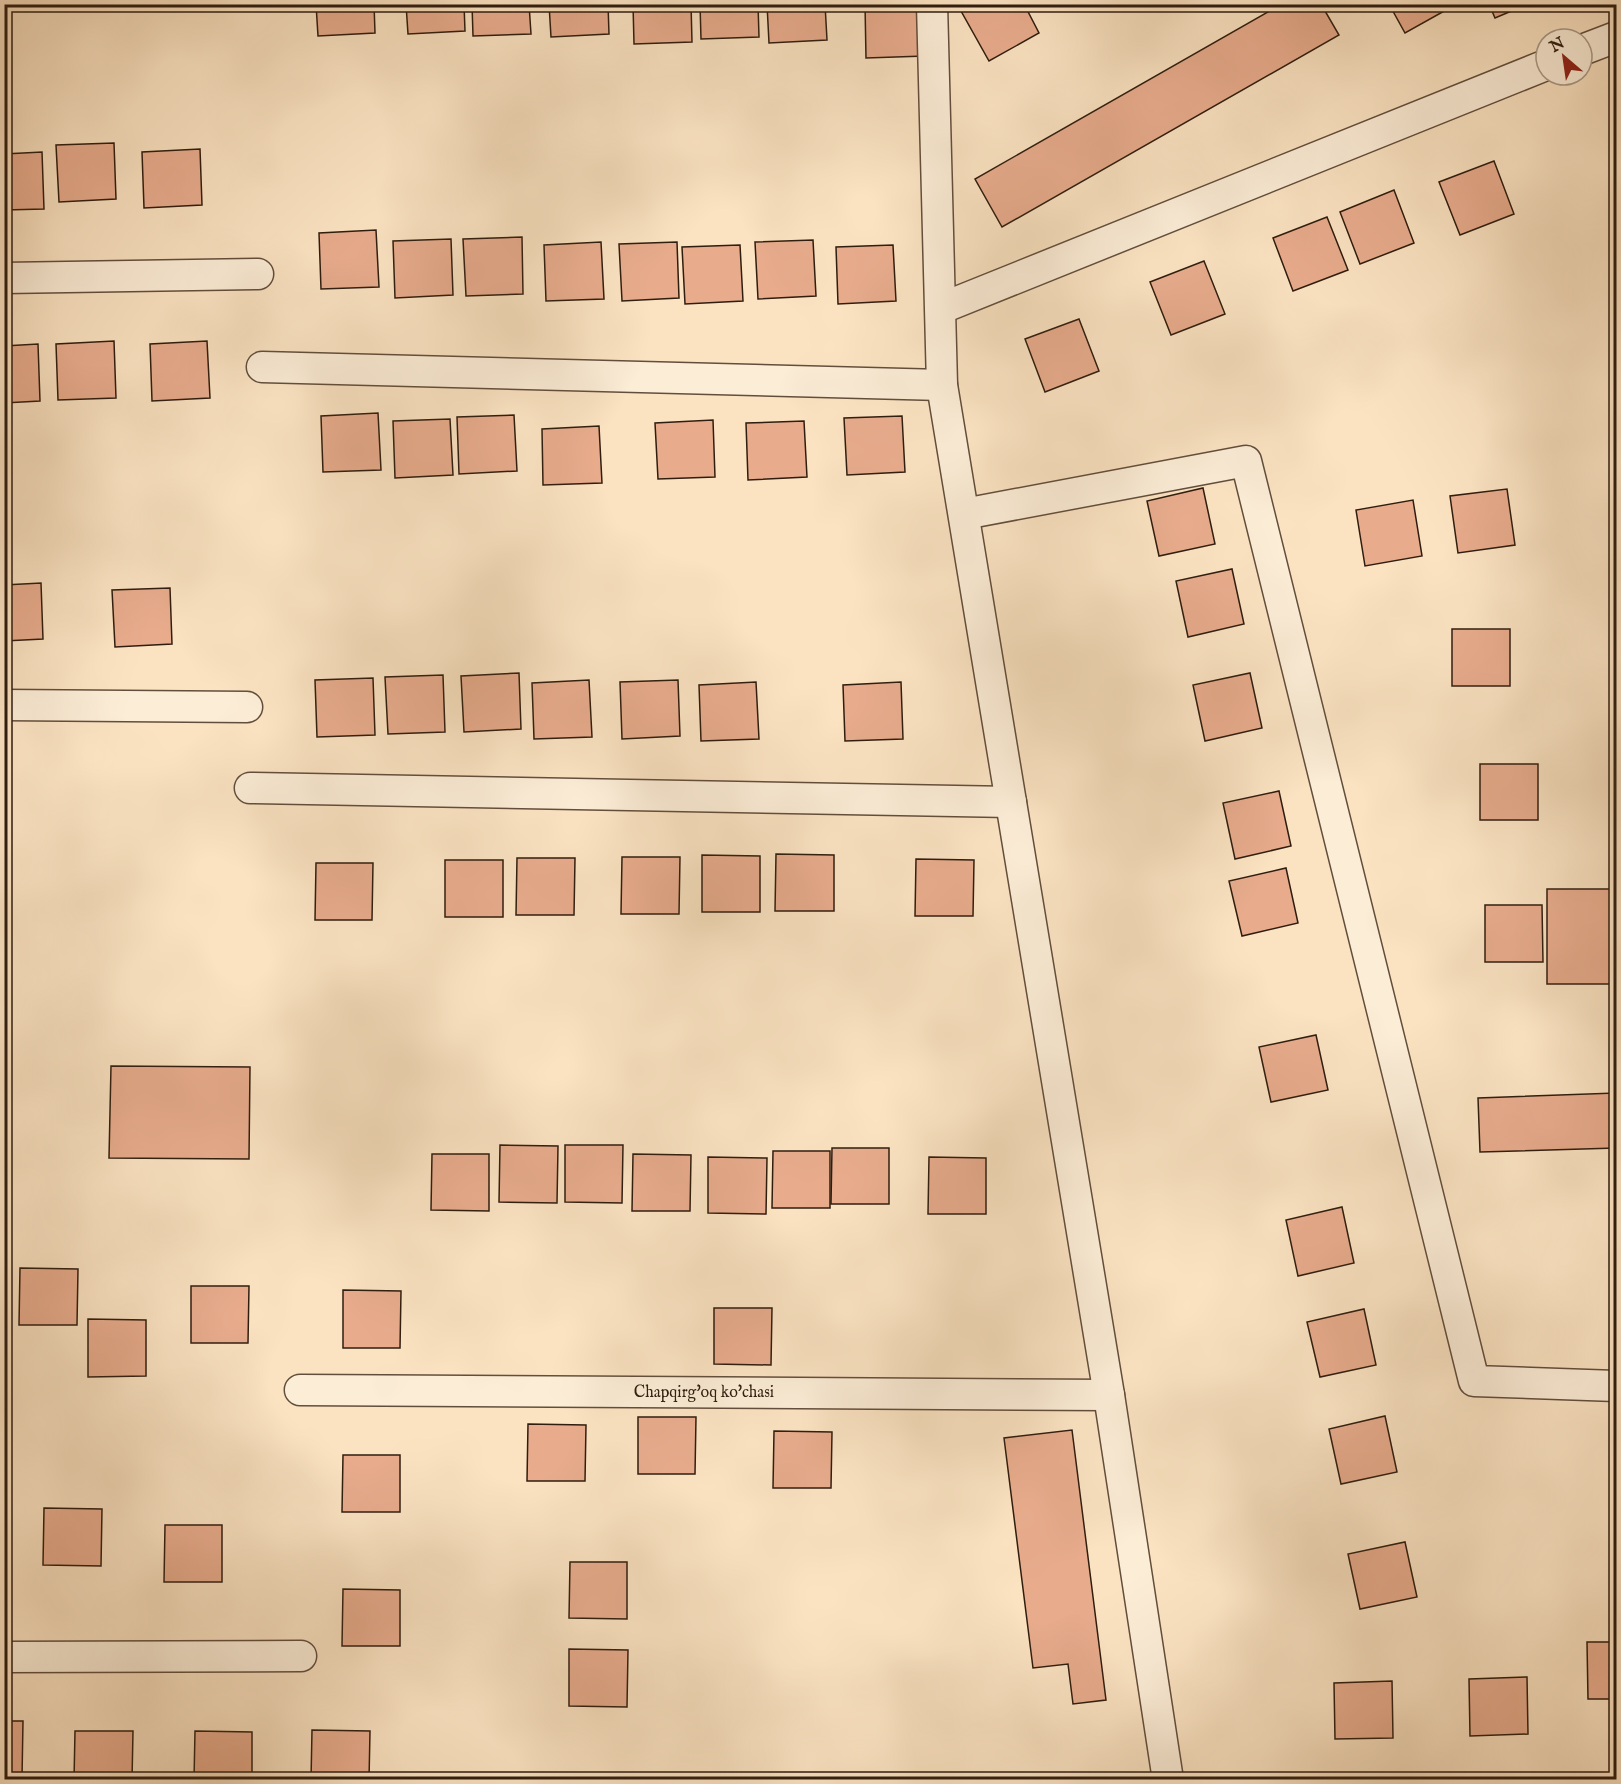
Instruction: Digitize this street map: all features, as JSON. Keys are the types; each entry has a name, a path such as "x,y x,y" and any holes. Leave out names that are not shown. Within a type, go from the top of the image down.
{"street":[{"path":"932,4 942,308 942,385 1108,1395 1168,1779"},
{"path":"1594,46 1617,37"},
{"path":"942,308 1534,70"},
{"path":"4,278 258,274"},
{"path":"262,367 942,385"},
{"path":"964,514 1246,461 1474,1382 1617,1386"},
{"path":"4,705 247,706"},
{"path":"250,788 1011,802"},
{"name":"Chapqirg'oq ko'chasi","path":"300,1390 1108,1395"},
{"path":"4,1657 302,1656"}],"building":[{"path":"316,4 374,4 375,33 318,36"},
{"path":"406,4 464,4 465,31 408,34"},
{"path":"472,4 529,4 531,34 473,36"},
{"path":"549,4 608,4 609,34 551,37"},
{"path":"633,4 691,4 692,42 634,44"},
{"path":"700,4 758,4 759,37 701,39"},
{"path":"767,4 825,4 827,40 769,43"},
{"path":"865,4 922,4 925,56 866,58"},
{"path":"973,4 1024,4 1039,33 989,61 961,11"},
{"path":"1282,4 1321,4 1339,35 1002,227 975,179"},
{"path":"1389,4 1454,4 1455,5 1405,33"},
{"path":"1489,4 1528,4 1495,18"},
{"path":"114,143 116,199 59,202 56,145"},
{"path":"200,149 202,205 144,208 142,152"},
{"path":"42,152 44,209 4,210 4,154"},
{"path":"1494,161 1514,214 1460,235 1439,182"},
{"path":"1394,190 1414,243 1360,264 1340,212"},
{"path":"1327,217 1348,270 1293,291 1273,238"},
{"path":"376,230 379,287 321,289 319,233"},
{"path":"522,237 523,294 466,296 463,239"},
{"path":"451,239 453,295 395,298 393,241"},
{"path":"813,240 816,296 758,299 755,242"},
{"path":"601,242 604,299 546,301 544,245"},
{"path":"677,242 679,298 622,301 619,244"},
{"path":"740,245 743,301 685,304 682,247"},
{"path":"893,245 896,301 838,304 836,247"},
{"path":"1204,261 1225,314 1171,335 1150,282"},
{"path":"1079,319 1099,371 1045,392 1025,339"},
{"path":"114,341 116,398 58,400 56,344"},
{"path":"207,341 210,398 152,401 150,344"},
{"path":"38,344 40,401 4,403 4,346"},
{"path":"378,413 381,470 323,472 321,416"},
{"path":"514,415 517,471 459,474 457,417"},
{"path":"902,416 905,472 847,475 844,418"},
{"path":"450,419 453,475 395,478 393,421"},
{"path":"713,420 715,477 658,479 655,423"},
{"path":"804,421 807,477 748,480 746,423"},
{"path":"599,426 602,483 543,485 542,429"},
{"path":"1203,488 1215,544 1159,556 1147,501"},
{"path":"1507,489 1515,545 1458,553 1450,496"},
{"path":"1413,500 1422,556 1365,566 1356,510"},
{"path":"1232,569 1244,624 1188,637 1176,581"},
{"path":"41,583 43,639 4,641 4,585"},
{"path":"170,588 172,644 115,647 112,590"},
{"path":"1452,629 1510,629 1510,686 1452,686"},
{"path":"519,673 521,729 464,732 461,676"},
{"path":"1250,673 1262,728 1205,741 1193,685"},
{"path":"443,675 445,732 388,734 385,677"},
{"path":"373,678 375,735 317,737 315,680"},
{"path":"589,680 592,737 534,739 532,683"},
{"path":"678,680 680,736 622,739 620,682"},
{"path":"756,682 759,739 701,741 699,685"},
{"path":"901,682 903,739 845,741 843,685"},
{"path":"1611,704 1616,704 1616,760 1611,760"},
{"path":"1480,764 1538,764 1538,820 1480,820"},
{"path":"1279,791 1291,846 1235,859 1223,803"},
{"path":"776,854 834,855 834,911 775,911"},
{"path":"702,855 760,856 760,912 702,912"},
{"path":"622,857 680,857 679,914 621,914"},
{"path":"517,858 575,858 574,915 516,915"},
{"path":"916,859 974,860 973,916 915,916"},
{"path":"445,860 503,860 503,917 445,917"},
{"path":"316,863 373,863 372,920 315,920"},
{"path":"1286,868 1298,923 1242,936 1229,881"},
{"path":"1547,889 1616,889 1616,984 1547,984"},
{"path":"1485,905 1542,905 1543,962 1485,962"},
{"path":"1316,1035 1328,1090 1271,1102 1259,1047"},
{"path":"111,1066 250,1067 249,1159 109,1158"},
{"path":"1616,1093 1616,1148 1480,1152 1478,1098"},
{"path":"500,1145 558,1146 557,1203 499,1202"},
{"path":"565,1145 623,1145 622,1203 565,1202"},
{"path":"832,1148 889,1148 889,1204 831,1204"},
{"path":"773,1151 830,1151 830,1208 772,1208"},
{"path":"432,1154 489,1154 489,1211 431,1210"},
{"path":"633,1154 691,1155 690,1211 632,1211"},
{"path":"708,1157 767,1158 766,1214 708,1213"},
{"path":"929,1157 986,1158 986,1214 928,1214"},
{"path":"1342,1207 1354,1263 1298,1276 1286,1220"},
{"path":"20,1268 78,1269 77,1325 19,1325"},
{"path":"191,1286 249,1286 248,1343 191,1343"},
{"path":"343,1290 401,1291 400,1348 343,1348"},
{"path":"714,1308 772,1308 771,1365 714,1364"},
{"path":"1364,1309 1376,1365 1320,1377 1307,1322"},
{"path":"88,1319 146,1320 146,1376 88,1377"},
{"path":"1385,1416 1397,1472 1341,1484 1329,1429"},
{"path":"638,1417 696,1417 695,1474 638,1474"},
{"path":"528,1424 586,1425 585,1481 527,1481"},
{"path":"1072,1430 1106,1700 1073,1704 1068,1664 1033,1668 1004,1438"},
{"path":"774,1431 832,1432 831,1488 773,1488"},
{"path":"343,1455 400,1455 400,1512 342,1512"},
{"path":"44,1508 102,1509 101,1566 43,1565"},
{"path":"165,1525 222,1525 222,1582 164,1582"},
{"path":"1405,1542 1417,1597 1360,1609 1348,1554"},
{"path":"570,1562 627,1562 627,1619 569,1618"},
{"path":"343,1589 400,1590 400,1646 342,1646"},
{"path":"1587,1642 1616,1642 1616,1699 1588,1699"},
{"path":"569,1649 628,1650 627,1707 569,1706"},
{"path":"1527,1677 1528,1734 1470,1736 1469,1679"},
{"path":"1392,1681 1393,1738 1335,1739 1334,1683"},
{"path":"4,1721 23,1721 22,1778 4,1778"},
{"path":"312,1730 370,1731 369,1780 311,1780"},
{"path":"75,1731 133,1731 132,1780 74,1780"},
{"path":"195,1731 252,1732 252,1780 194,1780"}]}
